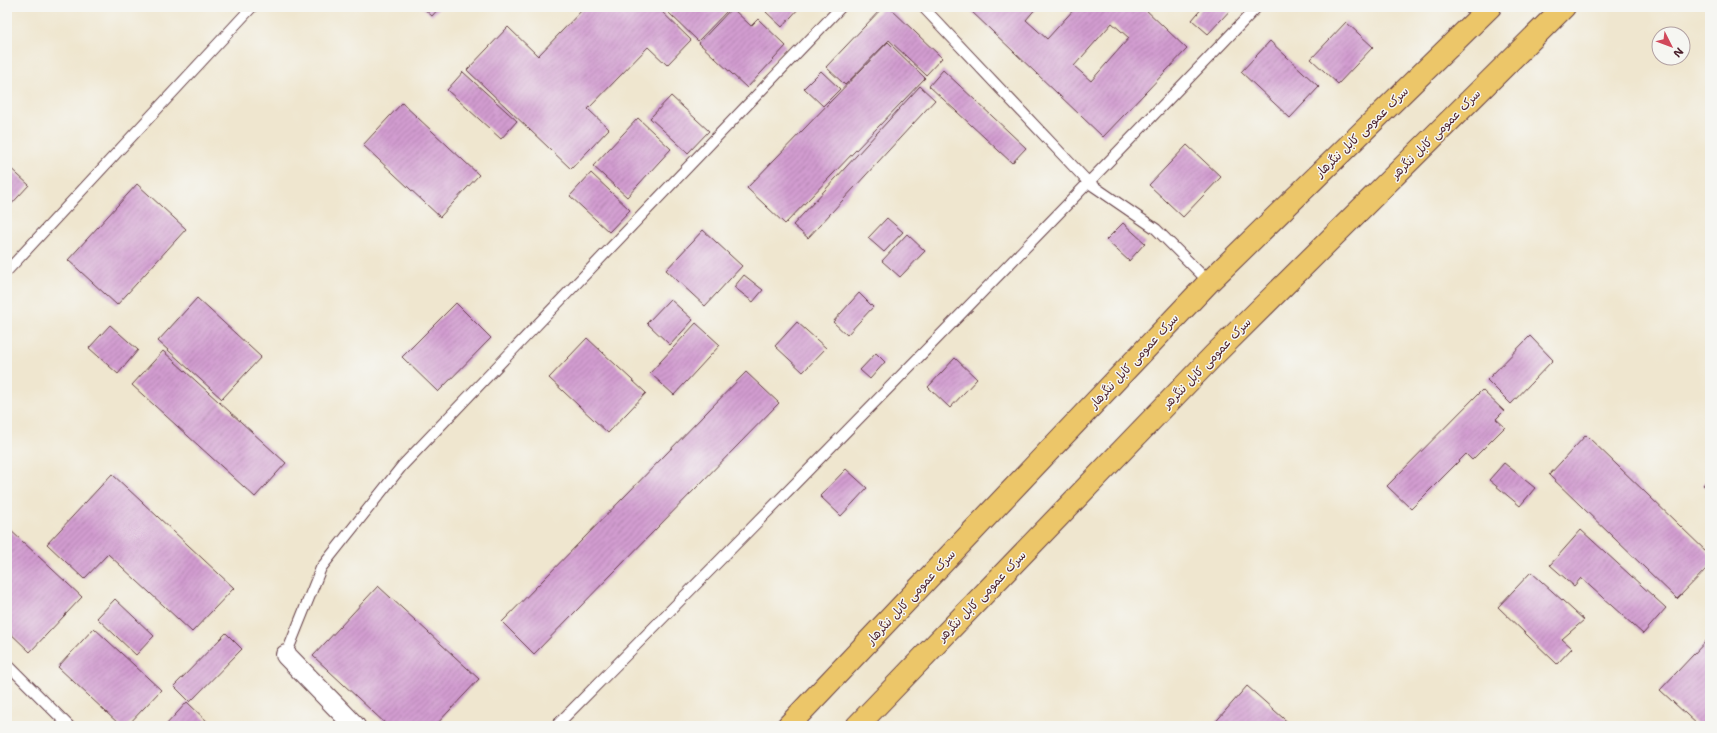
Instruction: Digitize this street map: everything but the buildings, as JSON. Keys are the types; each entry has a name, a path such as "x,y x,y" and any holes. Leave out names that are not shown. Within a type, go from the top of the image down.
{"highway":[{"name":"سرک عمومی کابل ننگرهار","path":"788,726 1209,282 1490,7"},
{"name":"سرک عمومی کابل ننگرهر","path":"857,726 1214,355 1564,7"}],"street":[{"path":"286,655 355,726"}],"lane":[{"path":"7,271 252,7"},
{"path":"286,655 321,568 402,466 841,7"},
{"path":"923,7 1089,183 1156,229 1209,282"},
{"path":"556,726 764,516 1089,183 1257,7"},
{"path":"7,664 69,726"}]}
